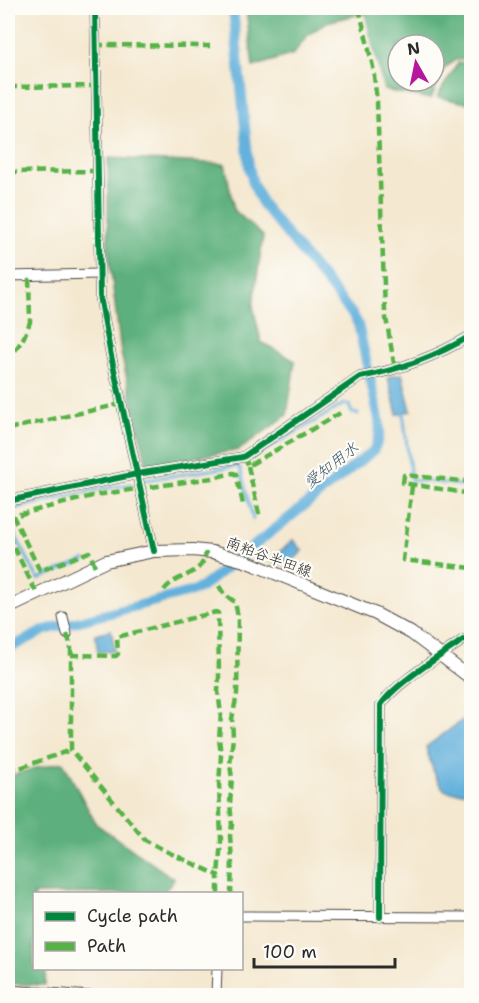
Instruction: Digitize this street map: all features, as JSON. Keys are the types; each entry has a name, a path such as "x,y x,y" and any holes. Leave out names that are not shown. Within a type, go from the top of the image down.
{"main road":[{"name":"南粕谷半田線","path":"8,608 106,561 154,551 193,550 231,556 376,614 411,633 471,679"}],"street":[{"path":"95,8 100,296 154,551"},
{"path":"8,276 98,274"},
{"path":"8,501 137,474 243,457 360,377 379,374 448,349 471,335"},
{"path":"63,617 67,634"},
{"path":"380,917 381,705 393,690 463,640 471,641"},
{"path":"243,916 471,917"},
{"path":"216,996 217,970"},
{"path":"8,990 91,996"}],"green space":[{"path":"246,8 471,8 471,59 455,60 446,67 446,33 386,33 386,90 384,90 365,13 327,22 307,36 293,54 253,67"},
{"path":"471,62 471,104 437,97 439,93 446,93 446,82 458,63"},
{"path":"400,93 434,93 431,99"},
{"path":"108,158 225,164 234,210 263,236 253,306 261,342 295,361 287,415 239,450 147,465 121,353 108,247"},
{"path":"63,762 96,824 174,879 164,892 33,892 33,970 46,970 45,985 8,984 8,777"}],"water":[{"path":"402,374 411,411 397,414 388,377"},
{"path":"293,540 303,551 288,565 270,560"},
{"path":"111,630 115,651 98,652 95,634"},
{"path":"471,714 471,792 447,791 443,789 437,778 426,747"}],"waterway":[{"name":"愛知用水","path":"8,649 45,630 202,587 373,451 378,439 379,419 358,324 263,205 253,184 249,166 233,8"},
{"path":"250,459 344,404 349,405 352,413 358,414"},
{"path":"403,411 411,480 472,486"},
{"path":"145,480 237,466 240,468 253,519"},
{"path":"8,510 131,484"},
{"path":"8,521 38,579 85,560"}],"marked path":[{"path":"359,8 373,67 377,102 385,312 395,369"},
{"path":"95,45 210,46"},
{"path":"8,87 96,86"},
{"path":"8,172 97,171"},
{"path":"8,362 24,337 30,322 29,276"},
{"path":"8,429 121,404"},
{"path":"244,456 248,466 342,412"},
{"path":"248,466 260,518"},
{"path":"95,566 89,552 40,571 13,516 96,495 233,473 236,474 243,504"},
{"path":"472,482 404,475 403,483 472,494"},
{"path":"412,486 403,560 472,568"},
{"path":"8,535 37,594"},
{"path":"164,590 176,580 195,571 204,560 206,552"},
{"path":"219,586 224,594 235,602 238,617 237,694 232,719 230,765 232,778 231,892"},
{"path":"71,655 116,656 118,654 117,637 218,613 218,691 221,714 219,739 221,841 218,875"},
{"path":"67,634 71,646 71,750 145,840 218,875 218,892"},
{"path":"8,772 71,750"}],"cycle path":[{"path":"95,8 100,296 154,551"},
{"path":"8,501 137,474 243,457 360,377 418,361 472,335"},
{"path":"380,917 381,705 396,689 431,662 463,640 472,641"}]}
